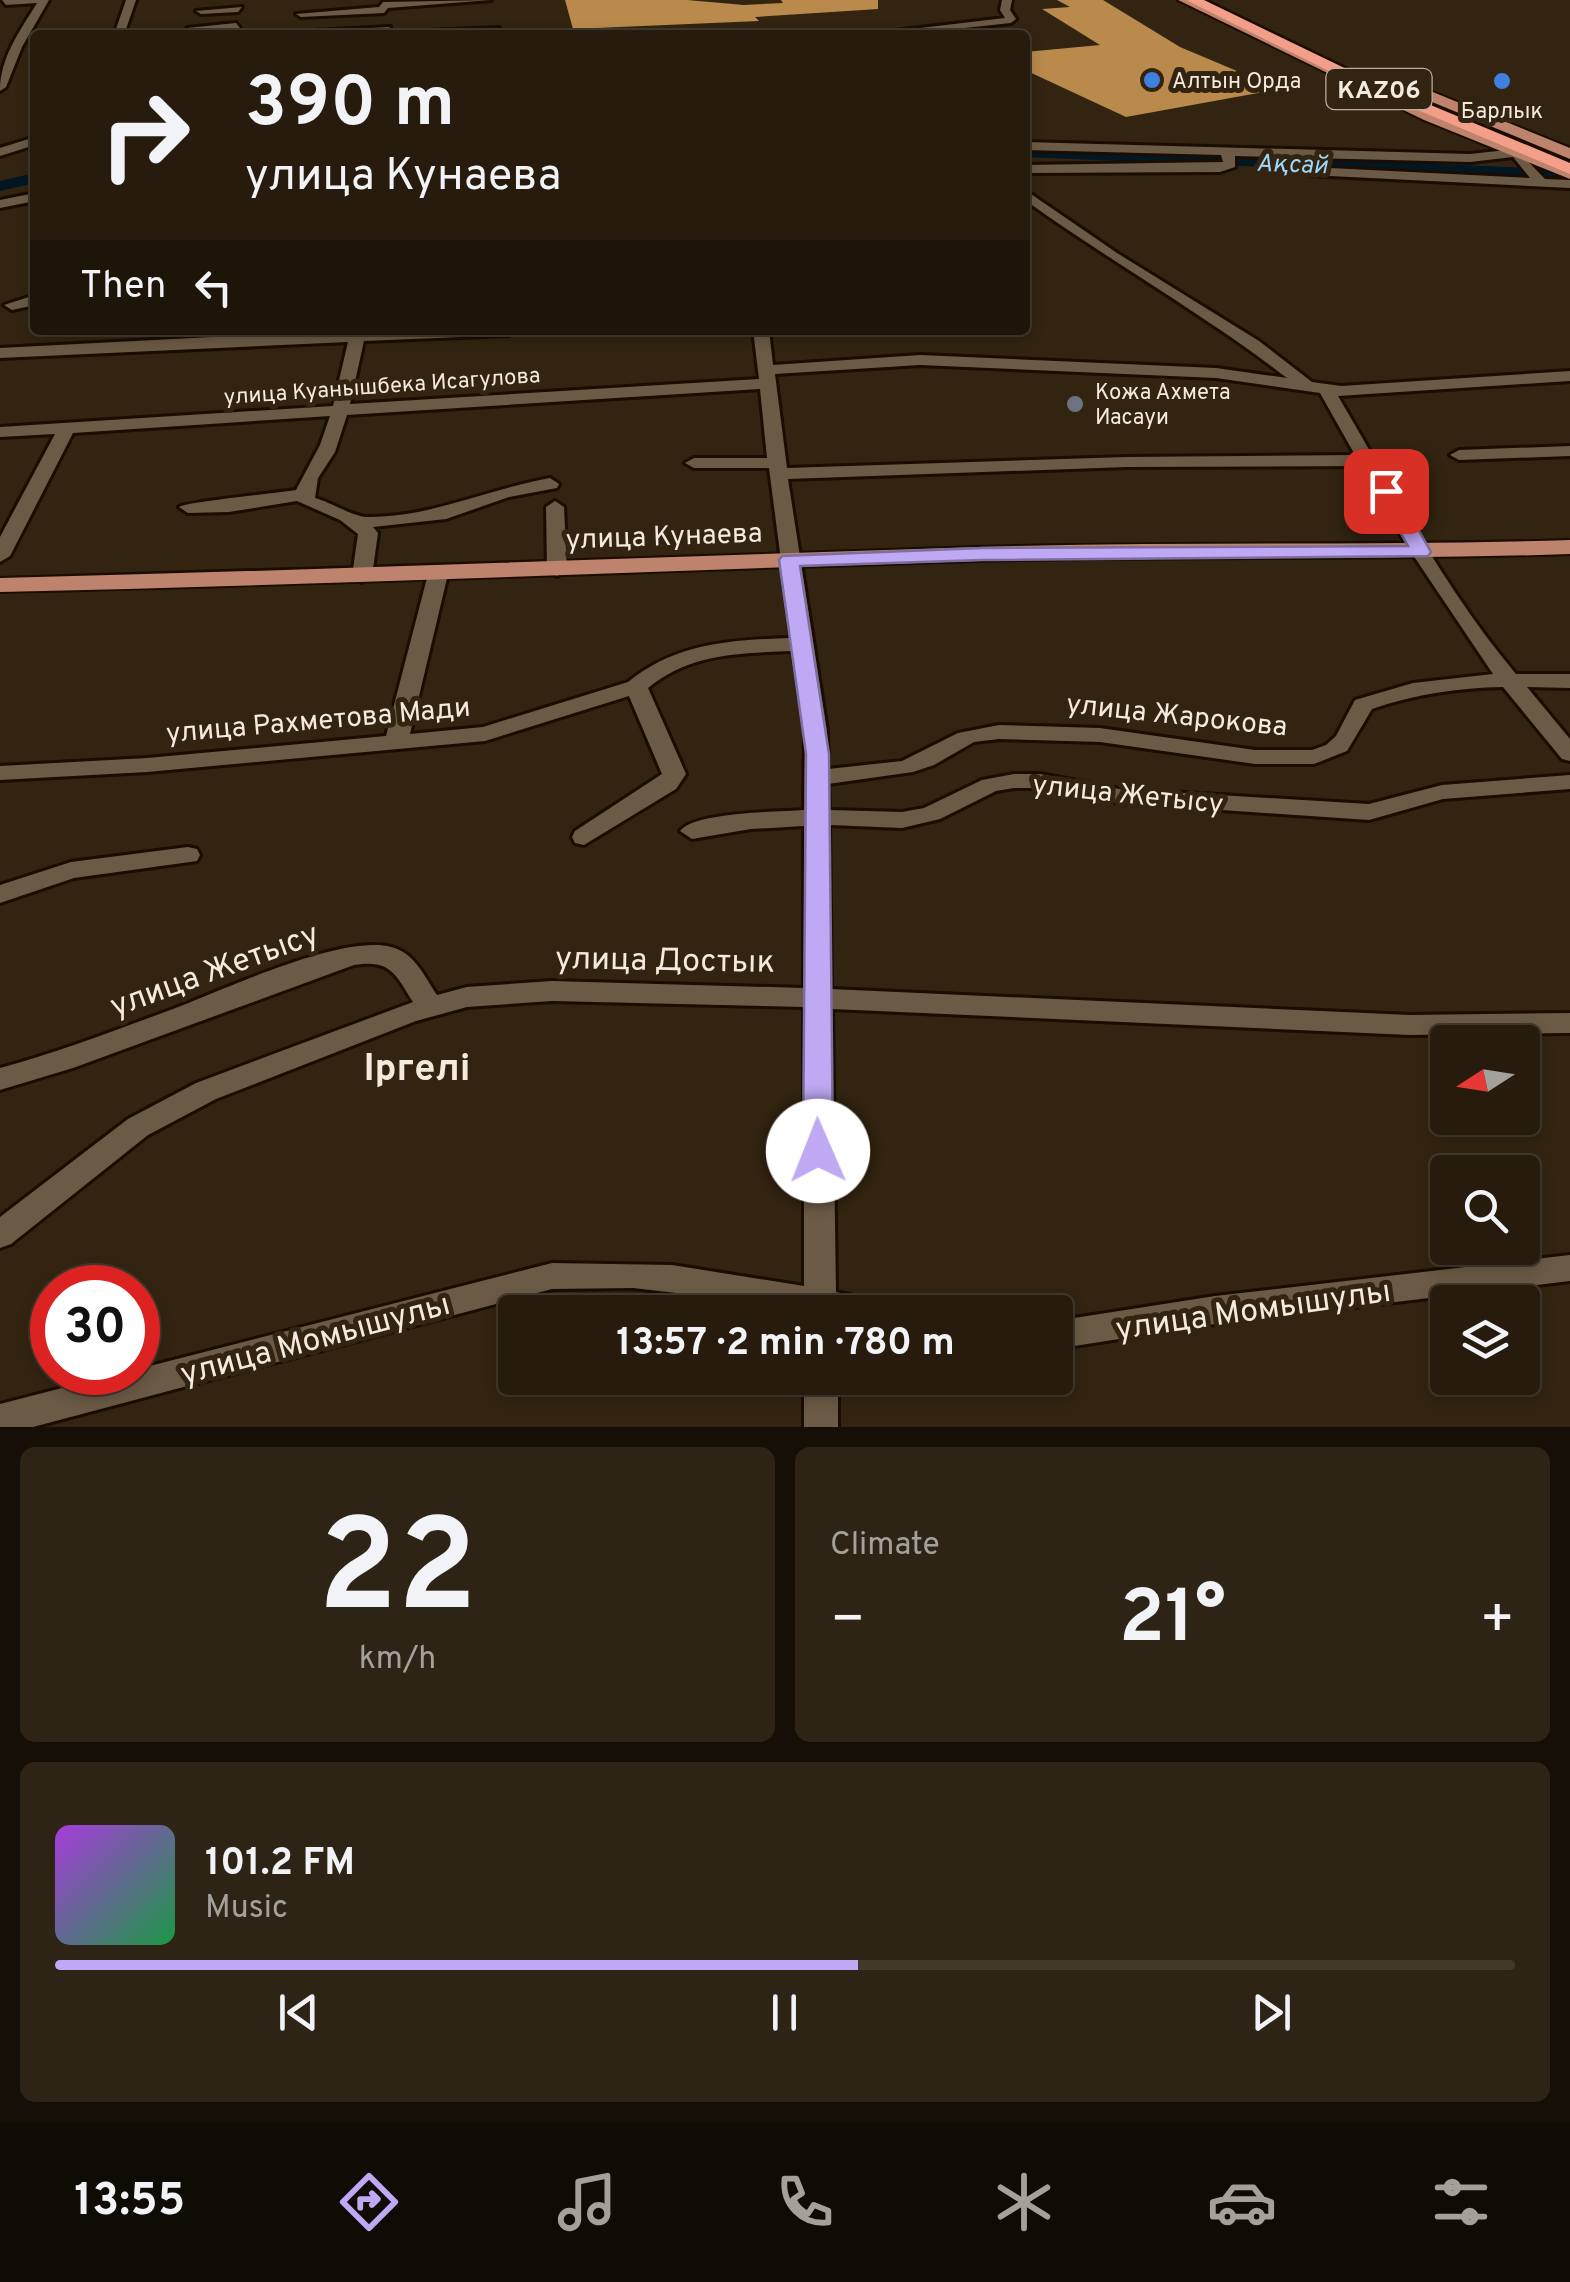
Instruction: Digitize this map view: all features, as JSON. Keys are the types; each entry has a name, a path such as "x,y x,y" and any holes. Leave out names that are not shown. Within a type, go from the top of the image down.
{"highway":[{"name":"KАZ06","path":"1193,0 1421,108 1570,171"},
{"name":"KАZ06","path":"1209,0 1369,76 1570,157"}],"main road":[{"path":"1184,0 1357,84 1516,153 1540,173 1570,171"},
{"path":"1219,0 1570,157"},
{"path":"1548,145 1570,142"},
{"name":"улица Кунаева","path":"0,584 438,574 1002,554 1570,548"}],"street":[{"path":"6,2 42,0"},
{"path":"2,81 7,54 42,0"},
{"path":"121,30 131,0"},
{"path":"301,14 486,0 495,30"},
{"path":"916,30 1007,21 1011,19 1005,10 1008,0"},
{"path":"192,28 235,30 239,4 201,11"},
{"path":"383,5 386,30"},
{"path":"442,16 445,30"},
{"path":"0,152 30,143"},
{"path":"1030,146 1228,157 1470,158 1516,153"},
{"path":"1030,169 1195,170 1228,157"},
{"path":"1310,171 1540,173 1570,184"},
{"path":"0,204 30,198"},
{"path":"1030,198 1112,256 1317,388 1369,460 1421,552 1506,680 1570,754"},
{"path":"12,306 30,301"},
{"path":"0,354 340,335"},
{"path":"358,335 328,450 312,469 304,494 306,501 360,524 368,533 362,576"},
{"path":"762,335 789,560 816,731 820,1295"},
{"name":"улица Куанышбека Исагулова","path":"0,432 767,377 920,360 1216,373 1362,391 1570,376"},
{"path":"0,556 66,430"},
{"path":"1459,454 1570,451"},
{"path":"694,463 777,468 1369,460"},
{"path":"360,524 446,514 505,492 550,484"},
{"path":"188,508 304,494"},
{"path":"555,507 557,570"},
{"path":"397,739 438,574"},
{"name":"улица Рахметова Мади","path":"0,773 147,765 509,728 636,687 653,669 688,654 802,644"},
{"name":"улица Жарокова","path":"818,777 887,771 921,763 962,737 1031,730 1257,757 1316,754 1334,750 1348,736 1362,705 1380,698 1433,685 1570,681"},
{"path":"584,837 668,784 674,774 636,687"},
{"name":"улица Жетысу","path":"692,831 751,821 818,817 902,820 931,814 990,785 1014,782 1040,781 1120,796 1338,812 1382,810 1442,792 1570,782"},
{"path":"0,894 71,870 188,855"},
{"name":"улица Жетысу","path":"0,1080 63,1061 310,968 352,957 379,953 396,959 430,1007"},
{"name":"улица Достык","path":"0,1234 138,1127 206,1092 468,996 536,991 816,998 1410,1024 1570,1024"},
{"name":"улица Момышулы","path":"1073,1332 1215,1310 1570,1268"},
{"name":"улица Момышулы","path":"0,1420 552,1276 611,1272 662,1275 758,1295"},
{"path":"821,1395 821,1427"}],"building":[{"path":"565,0 687,0 744,5 783,3 781,0 878,0 878,9 755,17 759,21 573,29"},
{"name":"Алтын Орда","path":"1057,0 1103,0 1180,47 1280,89 1126,117 1030,72 1030,52 1100,45 1042,9 1070,7"}],"waterway":[{"name":"Ақсай","path":"1030,152 1558,174"},
{"name":"Ақсай","path":"0,186 30,179"}],"place":[{"name":"Алтын Орда","path":"1152,80"},
{"name":"Барлык","path":"1502,81"},
{"name":"Кожа Ахмета Иасауи","path":"1075,404"}],"district":[{"name":"Іргелі","path":"417,1067"}],"route":[{"path":"818,1151 818,754 789,560 982,554 1421,552 1386,491"}]}
